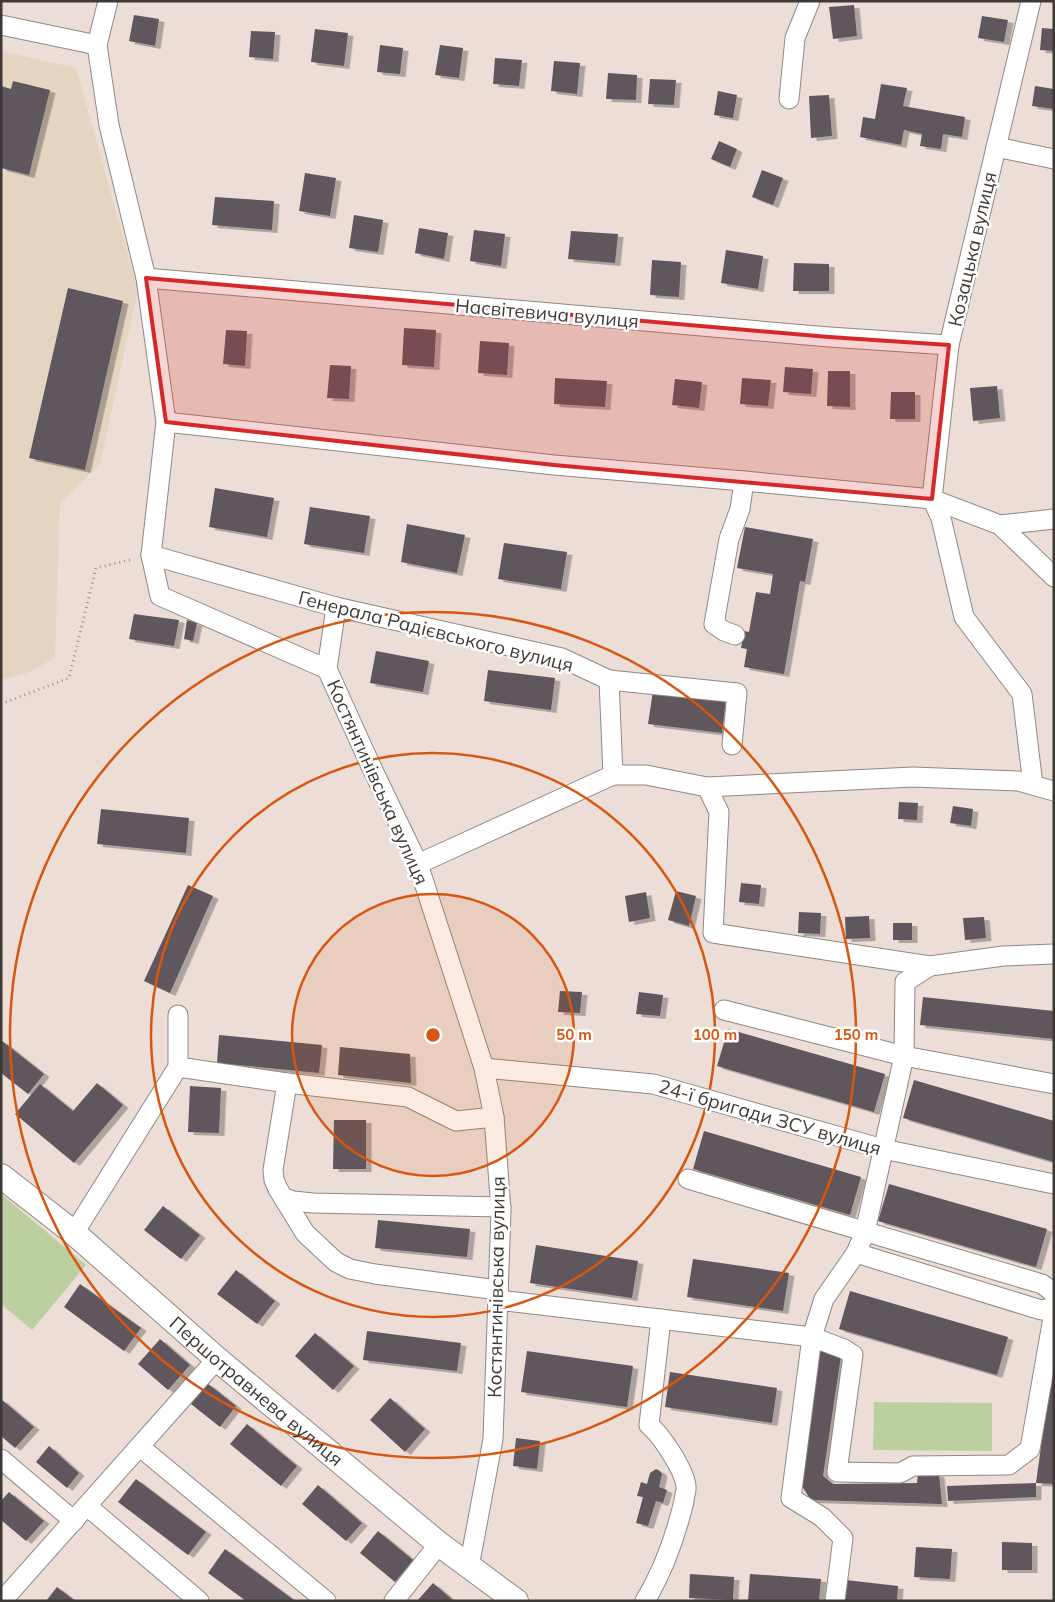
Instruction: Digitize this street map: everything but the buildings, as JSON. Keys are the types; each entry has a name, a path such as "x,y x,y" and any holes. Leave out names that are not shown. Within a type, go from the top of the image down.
{"main road":[{"name":"Першотравнева вулиця","path":"1,1176 74,1233 217,1359 439,1544 516,1601"}],"street":[{"path":"1,25 97,45 108,1"},
{"path":"788,99 795,38 810,1"},
{"name":"Козацька вулиця","path":"932,499 949,345 1031,1"},
{"name":"Костянтинівська вулиця","path":"97,45 109,125 146,278 166,422 151,555 160,596 327,669 418,864 484,1068 494,1117 501,1207 493,1439 469,1567"},
{"path":"996,147 1054,159"},
{"name":"Насвітевича вулиця","path":"146,278 829,337 949,345"},
{"path":"166,422 554,465 932,499 1000,525 1054,577"},
{"path":"735,635 724,631 714,624 729,539 740,509 744,481"},
{"path":"932,499 941,518 964,617 1022,694 1033,785"},
{"path":"1000,525 1054,519"},
{"name":"Генерала Радієвського вулиця","path":"151,555 336,608 562,658 609,680 737,693 732,745"},
{"path":"327,669 336,608"},
{"path":"609,680 613,775"},
{"path":"418,864 613,775 646,775 707,788 913,777 1018,781 1054,791"},
{"path":"707,788 719,812 713,933 930,966 1003,956 1054,954"},
{"path":"835,1601 843,1538 822,1517 791,1498 812,1337 824,1299 856,1253 865,1232 904,1056 905,982 930,966"},
{"path":"724,1010 904,1056 1054,1084"},
{"path":"74,1233 178,1068 178,1015"},
{"path":"178,1068 408,1097 456,1120 494,1117"},
{"name":"24-ї бригади ЗСУ вулиця","path":"484,1068 653,1084 883,1149 1054,1184"},
{"path":"287,1083 273,1170 274,1180 304,1232 336,1262 350,1269 498,1295 662,1319 812,1337 844,1349 853,1355 837,1472 900,1473 913,1466 1009,1464 1030,1448 1054,1312"},
{"path":"688,1179 1042,1284 1054,1293"},
{"path":"284,1198 313,1203 501,1207"},
{"path":"856,1253 1041,1310 1054,1307"},
{"path":"645,1601 668,1552 687,1486 678,1463 658,1432 649,1424 662,1319"},
{"path":"2,1601 217,1359"},
{"path":"140,1447 326,1601"},
{"path":"1,1458 74,1521"},
{"path":"87,1506 199,1601"},
{"path":"394,1601 439,1544"}],"path":[{"path":"1,704 69,678 96,568 151,555"}],"highlighted area":[{"path":"146,278 829,337 949,345 932,499 554,465 166,422"}],"shaded area":[{"path":"1,51 76,68 138,290 100,464 60,503 55,658 27,673 1,680"}],"green space":[{"path":"1,1194 86,1265 32,1330 1,1304"},
{"path":"874,1402 992,1403 992,1451 873,1450"}]}
